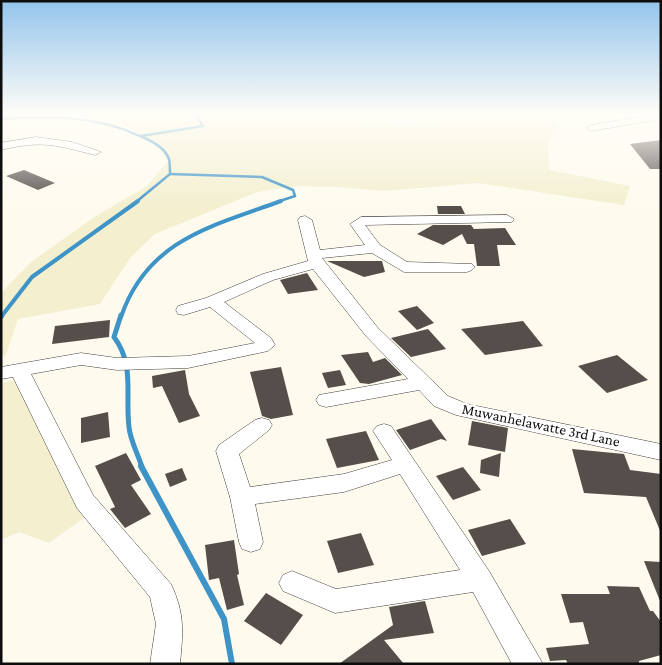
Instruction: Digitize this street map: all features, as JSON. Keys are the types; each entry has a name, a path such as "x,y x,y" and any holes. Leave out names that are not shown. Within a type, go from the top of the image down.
{"street":[{"path":"79,146 95,152"},
{"path":"467,267 404,267 374,248 358,224 361,221 507,219"},
{"name":"Muwanhelawatte 3rd Lane","path":"305,220 314,259 372,332 442,400 463,410 661,452"},
{"path":"184,310 212,301 314,259 374,248"},
{"path":"166,664 170,624 162,592 85,501 10,371 81,359 117,364 188,362 266,345 263,340 212,301"},
{"path":"326,400 422,382"},
{"path":"251,542 242,497 227,451 262,426"},
{"path":"384,431 480,579 528,664"},
{"path":"242,497 344,483 407,464"},
{"path":"292,583 335,601 480,579"}],"shaded area":[{"path":"158,146 548,146 549,170 630,186 624,205 478,183 384,191 298,186 257,192 155,234 130,258 100,304 18,319 6,355 1,356 2,292 31,262 93,218 147,186 168,161"},
{"path":"18,380 88,515 49,543 19,532 1,540 1,383"}],"building":[{"path":"632,146 661,146 661,169 650,169"},
{"path":"24,170 55,183 38,190 6,176"},
{"path":"437,206 461,206 465,214 438,214"},
{"path":"433,225 471,225 474,229 505,228 516,245 497,245 500,266 477,266 474,244 467,244 462,234 443,245 417,234"},
{"path":"327,261 382,261 385,272 364,277"},
{"path":"307,273 318,290 288,294 280,280"},
{"path":"417,306 434,323 417,330 398,311"},
{"path":"110,320 109,337 52,344 55,326"},
{"path":"523,321 543,346 485,355 461,329"},
{"path":"428,329 446,349 411,357 391,338"},
{"path":"368,352 373,362 385,358 402,375 369,384 360,383 341,355"},
{"path":"617,355 648,380 607,393 578,366"},
{"path":"281,367 293,415 271,419 262,416 250,372"},
{"path":"185,370 189,394 200,416 179,423 162,386 153,388 152,376"},
{"path":"340,370 346,385 328,388 322,373"},
{"path":"108,412 110,437 81,443 81,418"},
{"path":"431,419 447,441 441,439 410,450 396,430"},
{"path":"472,421 508,428 505,452 468,445"},
{"path":"366,431 379,460 337,468 326,439"},
{"path":"572,449 624,454 630,470 661,474 661,533 646,497 584,493"},
{"path":"126,453 141,480 131,485 151,514 125,528 110,509 115,507 95,466"},
{"path":"501,453 499,477 480,473 481,460"},
{"path":"463,467 481,490 453,500 436,476"},
{"path":"182,468 187,480 170,487 165,474"},
{"path":"510,519 526,544 482,556 468,530"},
{"path":"361,533 374,565 338,573 327,541"},
{"path":"234,540 239,574 237,575 244,605 227,610 219,578 209,580 205,545"},
{"path":"644,561 661,562 661,601 660,601"},
{"path":"607,586 639,587 650,611 653,611 661,622 661,655 639,661 639,664 568,664 566,660 550,661 546,648 589,644 583,622 570,623 561,594 610,594"},
{"path":"266,593 303,615 281,645 244,621"},
{"path":"425,601 434,633 384,640 404,664 339,664 393,625 389,607"}],"waterway":[{"path":"158,146 167,155 170,174"},
{"path":"136,202 170,174"},
{"path":"170,174 262,177 293,190 295,196 277,202"},
{"path":"2,315 1,317 32,277 138,201"},
{"path":"121,317 133,291 147,270 165,253 207,228 281,201"},
{"path":"121,315 114,337 125,358 128,380 130,432 142,467"},
{"path":"141,466 224,619 232,664"}]}
